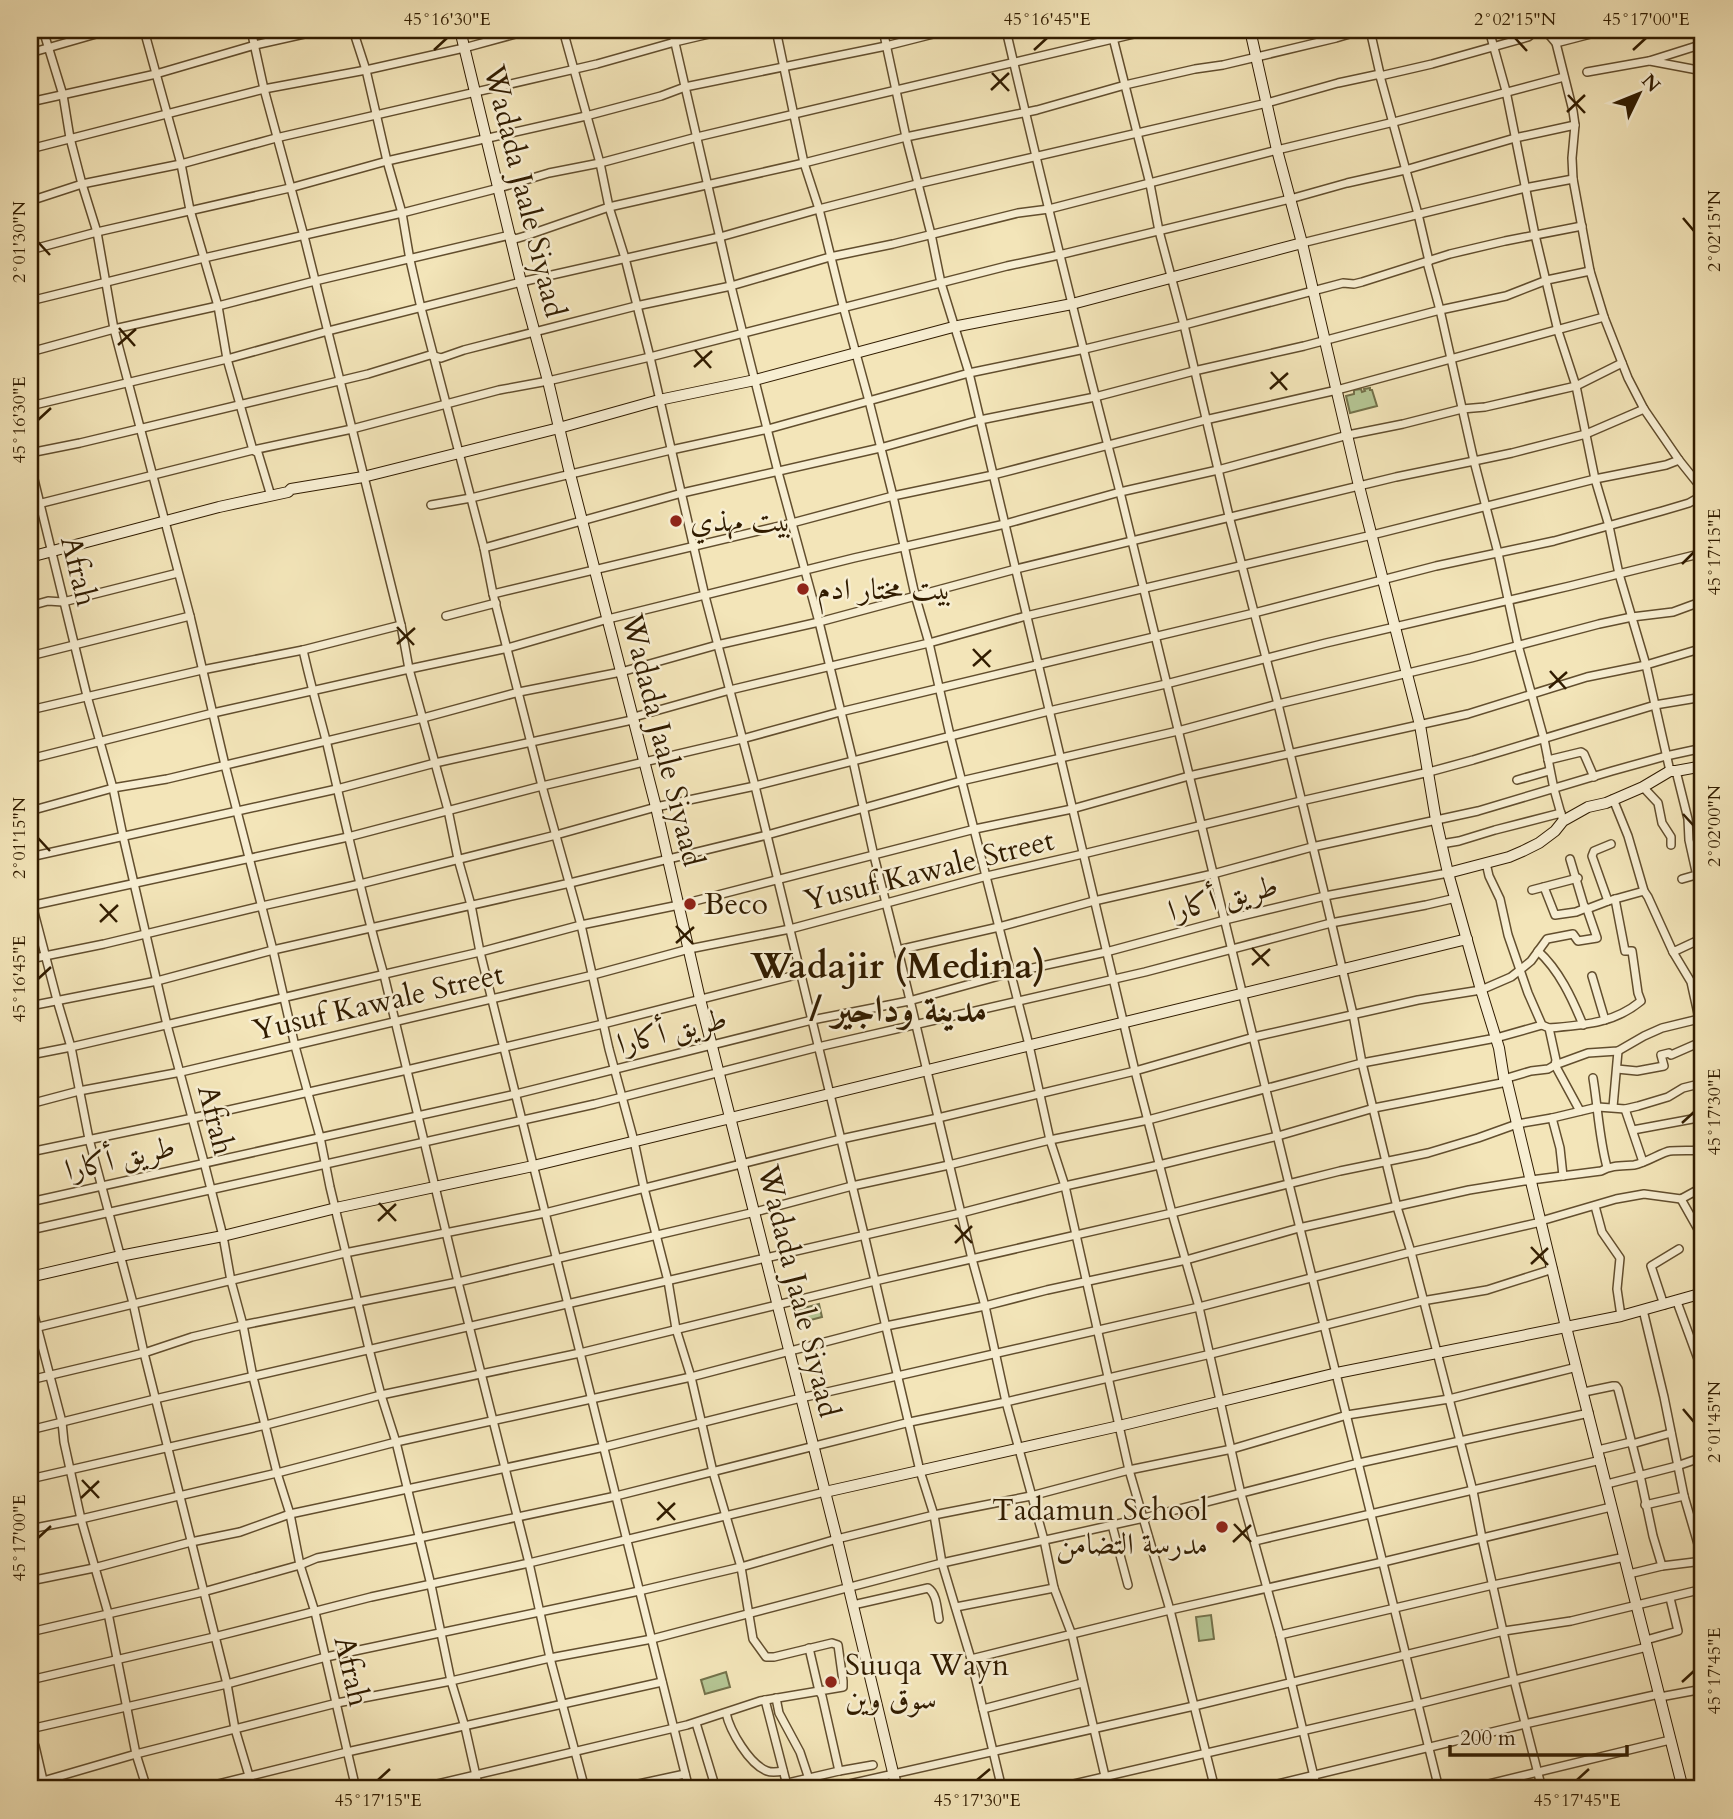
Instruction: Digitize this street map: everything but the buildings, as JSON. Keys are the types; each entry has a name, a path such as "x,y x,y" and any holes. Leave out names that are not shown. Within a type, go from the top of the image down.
{"street":[{"path":"43,30 97,232 114,329 190,616 295,1046 320,1137 345,1254 381,1395 396,1442 451,1681 479,1789"},
{"path":"30,53 110,30"},
{"path":"144,30 181,164 190,210 218,306 227,359 253,450 258,453 271,496"},
{"path":"251,30 276,138 304,236 401,625 408,669 448,810 503,1046 689,1789"},
{"path":"30,102 156,74 255,45 322,30"},
{"path":"353,30 366,70 402,213 421,308 484,548 493,594 581,925 713,1472 741,1567 753,1639 766,1657 832,1643 838,1645 844,1681 842,1687 765,1700 696,1723 416,1789"},
{"name":"Wadada Jaale Siyaad","path":"460,30 521,282 656,807 700,999 802,1398 897,1789"},
{"path":"30,149 264,89 366,70 530,30"},
{"path":"562,30 600,163 609,207 650,357 717,645 755,786 920,1471 934,1515 942,1563 971,1659 1002,1789"},
{"path":"672,30 731,286 830,666 1006,1402 1044,1539 1054,1588 1072,1635 1108,1789"},
{"path":"30,201 82,184 181,164 276,138 597,64 726,30"},
{"path":"776,30 804,163 819,209 869,401 961,781 1029,1045 1050,1140 1065,1186 1129,1470 1170,1610 1215,1789"},
{"path":"883,30 917,184 953,327 969,373 1135,1070 1211,1354 1241,1494 1268,1588 1317,1789"},
{"path":"30,250 290,188 387,161 586,116 685,87 785,68 949,30"},
{"path":"1006,30 1059,255 1085,349 1439,1789"},
{"path":"1111,30 1205,420 1325,896 1397,1207 1474,1491 1514,1680 1542,1789"},
{"path":"30,301 402,213 697,137 1151,30"},
{"path":"1250,30 1359,486 1420,725 1448,873 1496,1038 1682,1788 1703,1783"},
{"path":"30,352 114,329 510,235 515,239 609,207 1025,112 1125,85 1223,65 1363,30"},
{"path":"1370,30 1418,214 1507,600 1562,817 1555,831 1539,843 1509,857 1448,873"},
{"path":"1489,30 1506,92 1558,331 1576,386 1595,479 1646,665 1666,756 1688,819 1689,841 1700,875 1682,879"},
{"path":"30,406 227,359 521,282 720,237 917,184 1267,103 1338,83 1493,47 1528,37 1537,30"},
{"path":"1545,30 1556,43 1576,125 1572,158 1573,179 1590,271 1604,317 1643,409 1703,490"},
{"path":"1556,43 1606,30"},
{"path":"1587,72 1649,61 1703,44"},
{"path":"1649,61 1703,71"},
{"path":"30,453 386,369 430,355 441,358 636,306 731,286 830,257 1018,212 1049,209 1564,77"},
{"path":"30,506 253,450 352,429 499,390 650,357 843,306 1290,199 1405,170 1515,138 1576,125"},
{"path":"30,557 288,492 291,489 363,477 659,400 755,380 953,327 1072,304 1418,214 1573,179"},
{"path":"431,505 768,429 969,373 1184,326 1313,290 1362,282 1505,241 1582,226"},
{"path":"484,548 682,493 880,448 980,420 1095,397 1440,310 1506,296 1547,280 1590,271"},
{"path":"493,594 1337,390 1604,317"},
{"path":"30,759 213,713 508,648 608,619 1004,524 1348,435 1576,386 1622,363"},
{"path":"30,811 113,788 167,779 423,719 519,692 621,672 717,645 819,622 915,595 1229,516 1512,453 1586,434 1643,409"},
{"path":"30,857 337,789 435,762 632,720 634,717 730,690 929,643 1026,616 1679,460"},
{"name":"Afrah","path":"30,463 99,743 113,788 167,1025 223,1236 253,1377 290,1514 300,1565 315,1612 356,1789"},
{"path":"253,1789 235,1729 227,1684 133,1303 89,1139 71,1047 30,903 348,837 542,786 1254,613 1436,566 1526,548 1689,503 1703,495"},
{"path":"30,959 360,884 656,807 755,786 950,735 1703,553"},
{"path":"30,606 48,601 63,602 178,573"},
{"path":"30,1006 157,981 273,950 570,883 863,810 961,781 1178,731 1632,617 1673,612 1703,601"},
{"path":"446,616 496,603"},
{"path":"30,656 190,616"},
{"path":"30,710 202,670 303,650 401,625"},
{"path":"30,1055 384,975 581,925 679,905 975,830 1072,809 1189,776 1468,714 1587,677 1646,665 1703,648"},
{"path":"303,650 492,1421 530,1563 538,1611 585,1789"},
{"name":"Yusuf Kawale Street","path":"30,1104 79,1091 181,1072 295,1046 593,975 689,949 790,929 987,876 1429,772 1655,705 1703,697"},
{"path":"898,950 1213,874 1312,847 1478,811 1666,756 1703,748"},
{"path":"1548,761 1581,752 1594,777"},
{"path":"1441,844 1514,824 1562,817 1606,803 1673,771 1703,766"},
{"path":"1517,780 1549,771"},
{"path":"1643,787 1658,803 1662,823 1671,837 1671,845"},
{"path":"1613,799 1628,836 1644,891 1690,982 1703,1028"},
{"path":"30,1380 144,1353 192,1337 243,1325 458,1282 755,1212 852,1186 1148,1120 1362,1063 1545,1026 1583,1025 1605,1020 1629,1011 1641,1001 1632,951 1625,951 1611,900 1592,856 1594,851 1611,844"},
{"path":"33,1328 345,1254 545,1213 841,1139 1040,1094 1254,1037 1418,1000 1480,990 1511,977 1533,958 1547,939 1573,934 1578,941 1597,938 1570,859"},
{"path":"1486,863 1500,899 1508,935 1528,993 1545,1026 1556,1060 1555,1065 1580,1111"},
{"name":"طريق أكارا","path":"30,1202 516,1094 812,1020 909,1001 1010,973 1106,952 1325,896 1448,873"},
{"path":"1532,890 1578,878"},
{"path":"1544,887 1555,915 1576,912 1644,891"},
{"path":"30,1230 595,1104 818,1047 1114,979 1331,923 1456,898"},
{"path":"1674,952 1703,938"},
{"path":"30,1278 533,1166 1467,939"},
{"path":"1538,951 1543,959 1551,964 1561,980 1583,1025"},
{"path":"30,1152 407,1070 800,974"},
{"path":"1592,976 1605,1020"},
{"path":"30,1430 961,1213 1278,1136 1374,1108 1506,1081 1531,1071 1548,1069 1588,1053 1618,1051 1644,1036 1701,1018"},
{"path":"1617,1069 1637,1071 1664,1066 1661,1055 1671,1055 1703,1041"},
{"path":"1613,1108 1618,1051"},
{"path":"1593,1077 1607,1167"},
{"path":"30,1479 266,1425 381,1395 580,1353 875,1281 1428,1153 1517,1124 1598,1107 1625,1109 1668,1097 1683,1088 1703,1083"},
{"path":"1625,1109 1643,1162"},
{"path":"1633,1130 1703,1117"},
{"path":"1552,1118 1560,1148 1563,1176"},
{"path":"30,1529 277,1473 396,1442 691,1377 886,1326 1186,1260 1300,1228 1469,1191 1633,1165 1650,1161 1668,1150 1703,1150"},
{"path":"30,1581 240,1532 290,1514 604,1447 802,1398 1199,1307 1541,1221 1616,1199 1646,1194 1681,1199 1703,1187"},
{"path":"1681,1199 1703,1238"},
{"path":"1595,1206 1602,1232 1619,1258 1617,1289 1621,1316"},
{"path":"1664,1305 1651,1266 1679,1249"},
{"path":"30,1632 203,1592 317,1558 616,1496 910,1422 1211,1354 1422,1301 1487,1290 1553,1269"},
{"path":"30,1680 371,1597 530,1563 1337,1373 1621,1316 1703,1293"},
{"path":"30,1300 33,1328 50,1375 62,1422 81,1519 108,1614 136,1754 147,1789"},
{"path":"1676,1301 1703,1380"},
{"path":"1629,1574 1662,1566 1703,1561 1684,1496 1643,1310"},
{"path":"30,1729 227,1684 326,1657 741,1567 934,1515 1031,1496 1129,1470 1232,1448 1347,1415 1449,1399 1577,1367"},
{"path":"1584,1392 1616,1386 1662,1566"},
{"path":"30,1782 44,1785 136,1754 337,1703 652,1639 942,1563 1144,1518 1359,1463 1589,1413"},
{"path":"1255,1541 1474,1491 1671,1433"},
{"path":"1606,1484 1703,1457"},
{"path":"1646,1505 1684,1496"},
{"path":"971,1659 1611,1507"},
{"path":"1111,1525 1128,1585"},
{"path":"1280,1635 1625,1557"},
{"path":"853,1605 928,1588 934,1594 939,1619"},
{"path":"957,1607 1054,1588"},
{"path":"827,1789 1194,1706 1504,1631 1571,1621 1703,1590"},
{"path":"1052,1789 1418,1704 1647,1643 1678,1631 1670,1598"},
{"path":"809,1648 839,1771"},
{"path":"198,1789 347,1752 662,1682"},
{"path":"983,1709 1082,1683"},
{"path":"1257,1789 1525,1724 1703,1689"},
{"path":"776,1698 779,1713 800,1752 809,1779"},
{"path":"765,1700 787,1786"},
{"path":"726,1713 736,1737 751,1758 765,1771 783,1771"},
{"path":"696,1723 716,1789"},
{"path":"30,1735 44,1785"},
{"path":"1468,1789 1670,1740"},
{"path":"762,1789 787,1786 839,1771 873,1765"},
{"path":"615,1789 685,1774"}],"green space":[{"path":"1370,388 1377,406 1350,413 1346,396 1354,394 1354,390 1361,389 1362,392"},
{"path":"819,1304 822,1317 799,1323 796,1310"},
{"path":"1211,1615 1214,1639 1199,1641 1196,1617"},
{"path":"726,1672 730,1687 705,1694 701,1680"}],"place":[{"name":"بيت مهذي","path":"676,521"},
{"name":"بيت مختار ادم","path":"803,589"},
{"name":"Beco","path":"690,904"},
{"name":"Tadamun School مدرسة التضامن","path":"1222,1527"},
{"name":"Suuqa Wayn سوق وين","path":"831,1682"}],"district":[{"name":"Wadajir (Medina) / مدينة وداجير","path":"898,986"}]}
